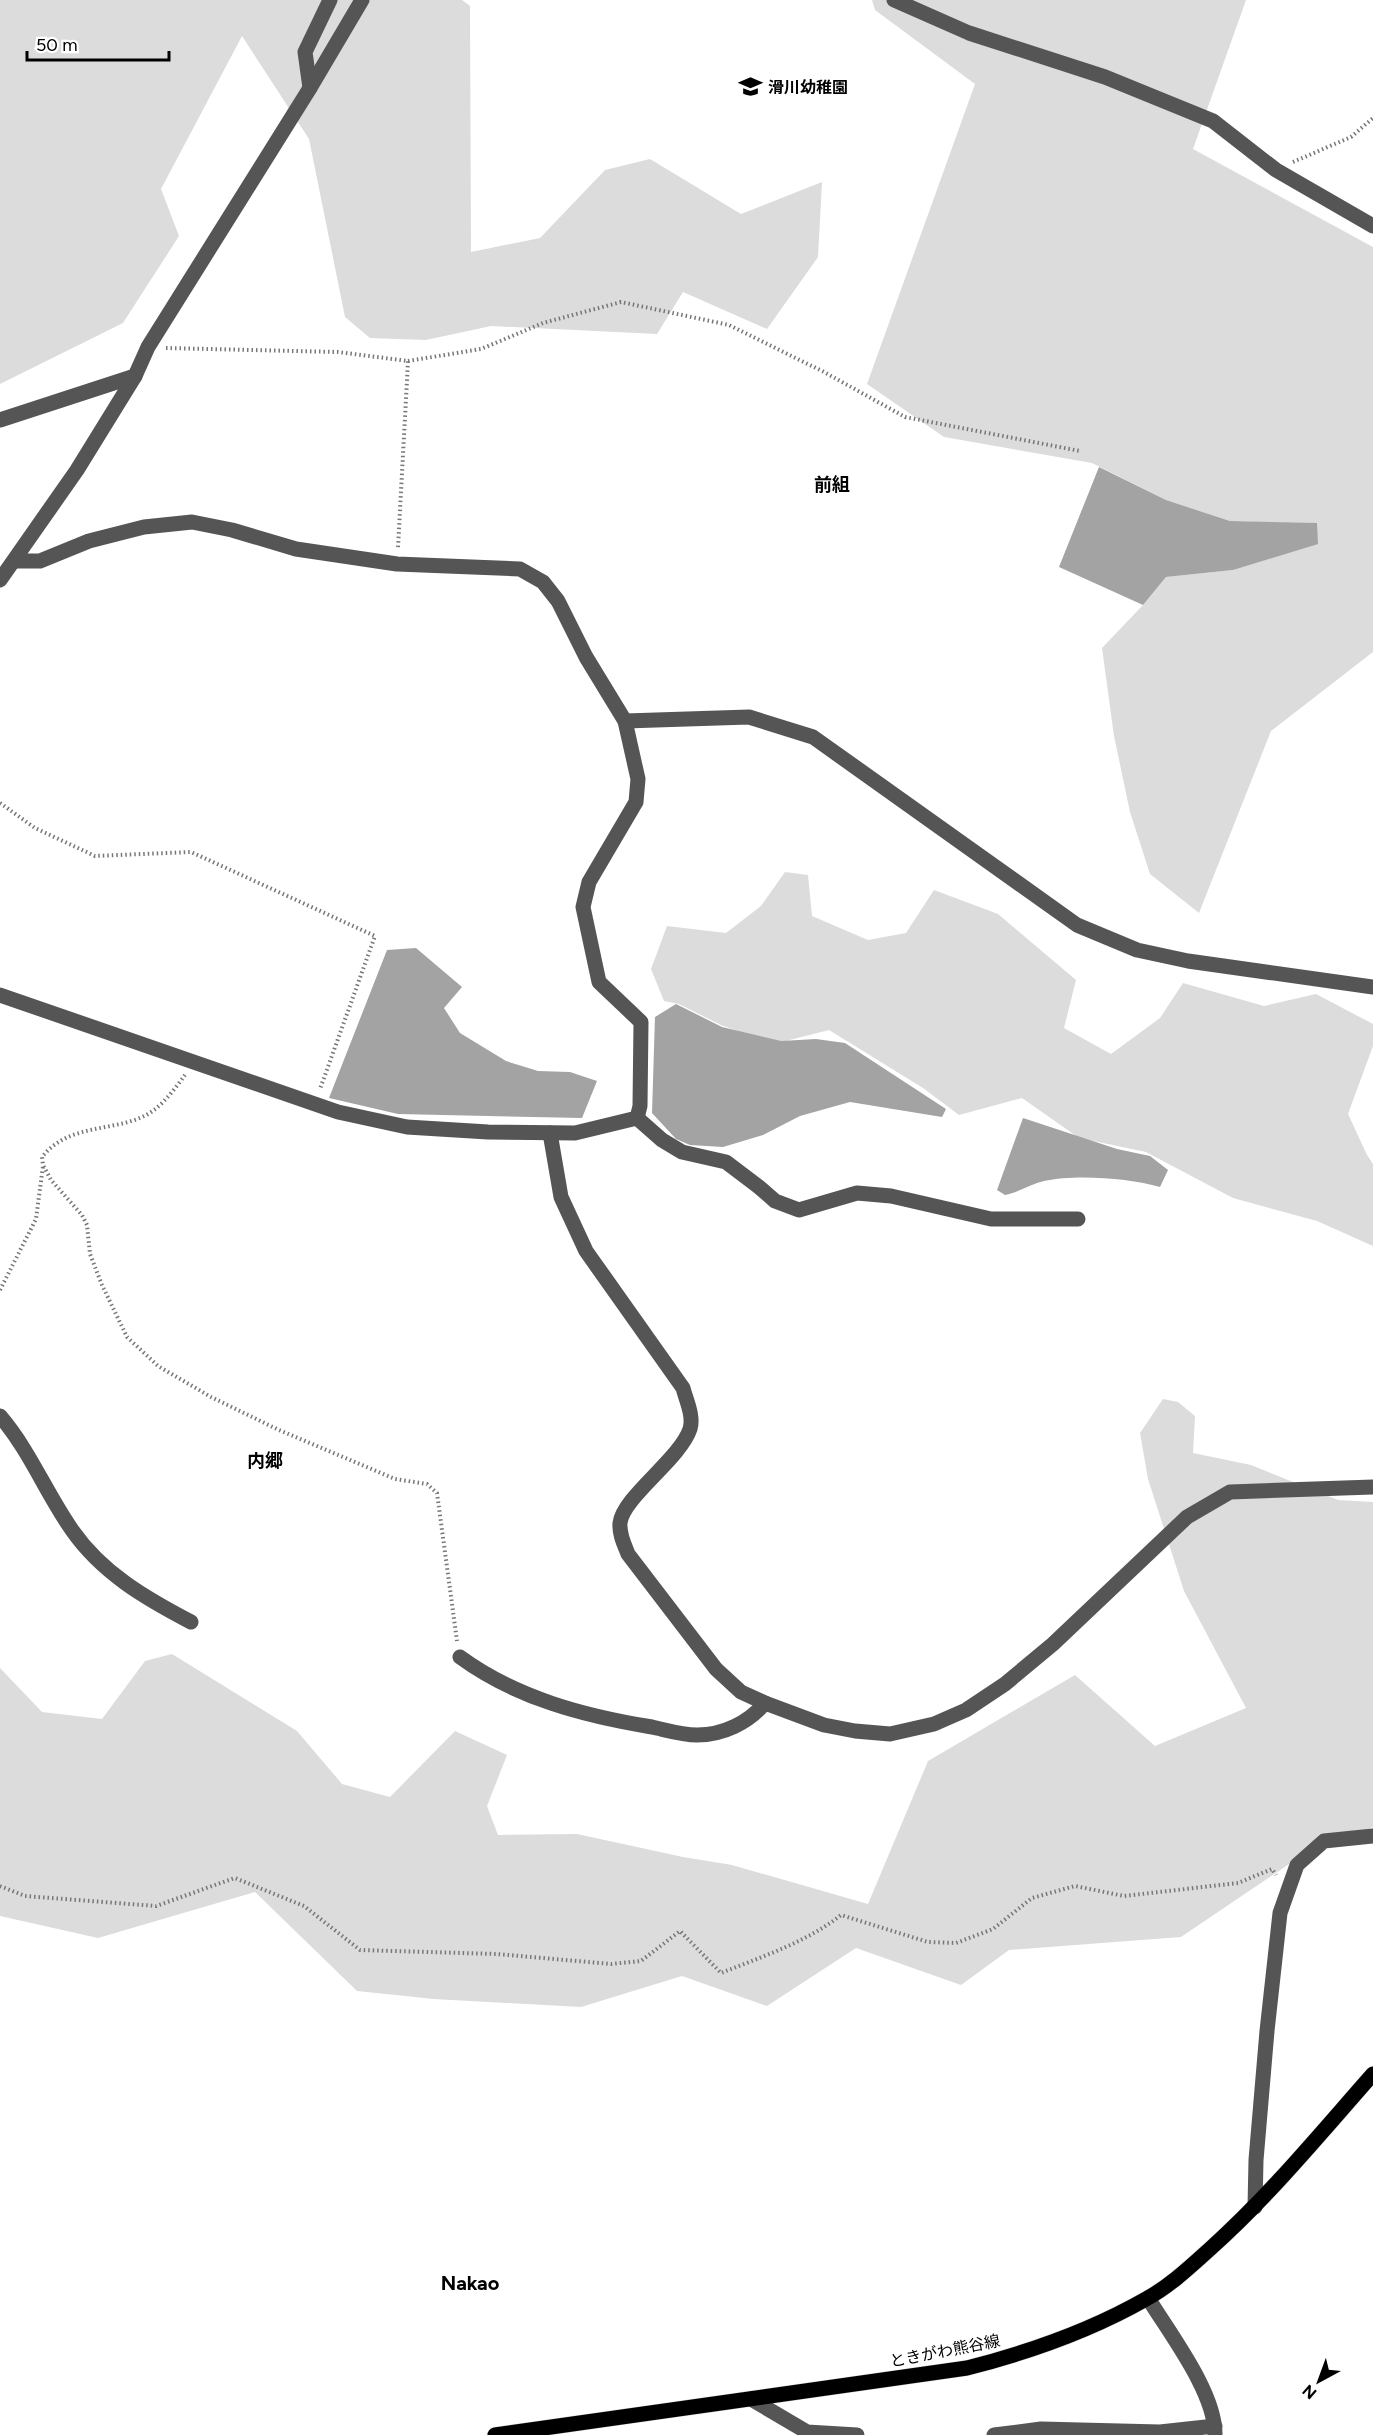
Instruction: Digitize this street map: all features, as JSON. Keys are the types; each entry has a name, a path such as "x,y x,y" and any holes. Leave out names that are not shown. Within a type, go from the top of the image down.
{"main road":[{"name":"ときがわ熊谷線","path":"495,2435 967,2368 1066,2337 1148,2298 1189,2268 1255,2207 1373,2074"}],"street":[{"path":"310,88 305,52 330,0"},
{"path":"0,580 76,470 135,376 148,347 310,88 362,0"},
{"path":"894,0 969,33 1105,77 1213,121 1276,170 1373,226"},
{"path":"0,420 135,376"},
{"path":"15,561 40,561 89,541 144,527 192,522 232,530 296,549 397,564 519,569 543,582 558,601 586,657 625,721 638,779 636,802 589,882 583,907 599,982 641,1022 640,1106 637,1118"},
{"path":"625,721 749,717 813,736 1077,925 1137,951 1188,962 1373,987"},
{"path":"0,995 338,1112 407,1126 488,1132 575,1133 637,1118"},
{"path":"637,1118 662,1140 682,1152 726,1162 775,1201 799,1210 857,1193 891,1196 991,1219 1078,1219"},
{"path":"550,1133 561,1197 586,1251 683,1388 690,1411 691,1427 682,1444 627,1508 620,1521 621,1536 628,1554 716,1669 741,1692 765,1703 824,1725 855,1731 890,1734 934,1724 966,1710 1005,1684 1053,1644 1187,1517 1230,1492 1373,1487"},
{"path":"0,1416 13,1431 71,1530 96,1559 119,1580 146,1599 192,1622"},
{"path":"460,1656 480,1671 516,1691 625,1723 697,1735 735,1728 755,1714 765,1703"},
{"path":"1255,2207 1256,2160 1280,1913 1297,1865 1324,1841 1373,1836"},
{"path":"994,2435 1041,2429 1215,2431 1213,2411 1200,2383 1148,2298"},
{"path":"752,2399 807,2432 857,2435"}],"path":[{"path":"1276,170 1351,137 1373,118"},
{"path":"148,347 338,352 408,361 481,349 543,323 621,302 729,325 824,372 905,417 1080,451"},
{"path":"397,564 408,361"},
{"path":"0,803 35,828 95,856 191,852 375,936 315,1104"},
{"path":"0,1290 36,1219 42,1157 49,1148 78,1133 122,1123 154,1110 195,1063"},
{"path":"43,1165 51,1180 82,1215 87,1225 90,1254 127,1337 158,1366 211,1397 279,1430 395,1479 427,1484 437,1493 449,1593 460,1656"},
{"path":"0,1886 25,1896 156,1906 235,1878 304,1906 360,1950 497,1954 611,1964 641,1961 680,1931 721,1973 830,1924 841,1915 927,1942 956,1943 993,1929 1032,1898 1076,1886 1124,1896 1238,1883 1272,1869 1287,1894"}],"shaded area":[{"path":"0,0 462,0 470,6 471,252 540,238 605,170 650,159 741,214 822,182 818,257 767,329 683,292 657,334 491,326 426,340 370,338 345,317 309,139 242,36 161,189 179,236 123,323 0,384"},
{"path":"872,0 1246,0 1193,149 1373,247 1373,652 1271,731 1199,913 1150,874 1130,812 1114,736 1102,648 1166,577 1233,570 1317,524 1230,521 1166,500 1092,463 944,437 867,384 975,84 875,10"},
{"path":"1099,467 1166,500 1230,521 1317,523 1318,544 1233,570 1166,577 1143,605 1059,567"},
{"path":"785,872 808,875 812,916 868,940 906,933 934,890 998,914 1076,980 1064,1028 1111,1054 1160,1018 1183,983 1264,1006 1316,994 1373,1024 1373,1046 1348,1114 1373,1164 1373,1246 1317,1221 1233,1198 1146,1152 1079,1138 1022,1098 959,1115 923,1088 829,1030 774,1044 721,1025 679,1004 664,1001 651,969 667,926 726,933 761,906"},
{"path":"416,948 462,987 444,1008 460,1033 506,1061 538,1071 570,1072 597,1081 582,1118 398,1114 329,1098 387,950"},
{"path":"676,1004 722,1027 781,1041 816,1039 845,1043 946,1109 942,1117 850,1102 800,1116 763,1135 723,1147 690,1145 676,1139 652,1113 655,1017"},
{"path":"1023,1118 1117,1149 1150,1156 1168,1170 1160,1187 1118,1179 1087,1177 1044,1181 1005,1195 997,1190"},
{"path":"1163,1399 1178,1402 1195,1416 1193,1453 1251,1465 1338,1500 1373,1502 1373,1827 1298,1858 1181,1937 1009,1950 961,1985 856,1948 767,2006 682,1976 581,2007 434,1999 357,1991 255,1892 98,1938 0,1916 0,1668 42,1712 102,1719 145,1661 172,1654 297,1731 342,1784 390,1797 455,1731 507,1755 487,1806 498,1835 577,1834 732,1865 868,1904 928,1761 1075,1675 1155,1746 1246,1708 1184,1591 1148,1479 1140,1433"}],"place":[{"name":"滑川幼稚園","path":"750,87"}],"district":[{"name":"前組","path":"832,485"},
{"name":"内郷","path":"265,1461"},
{"name":"Nakao","path":"470,2283"}]}
